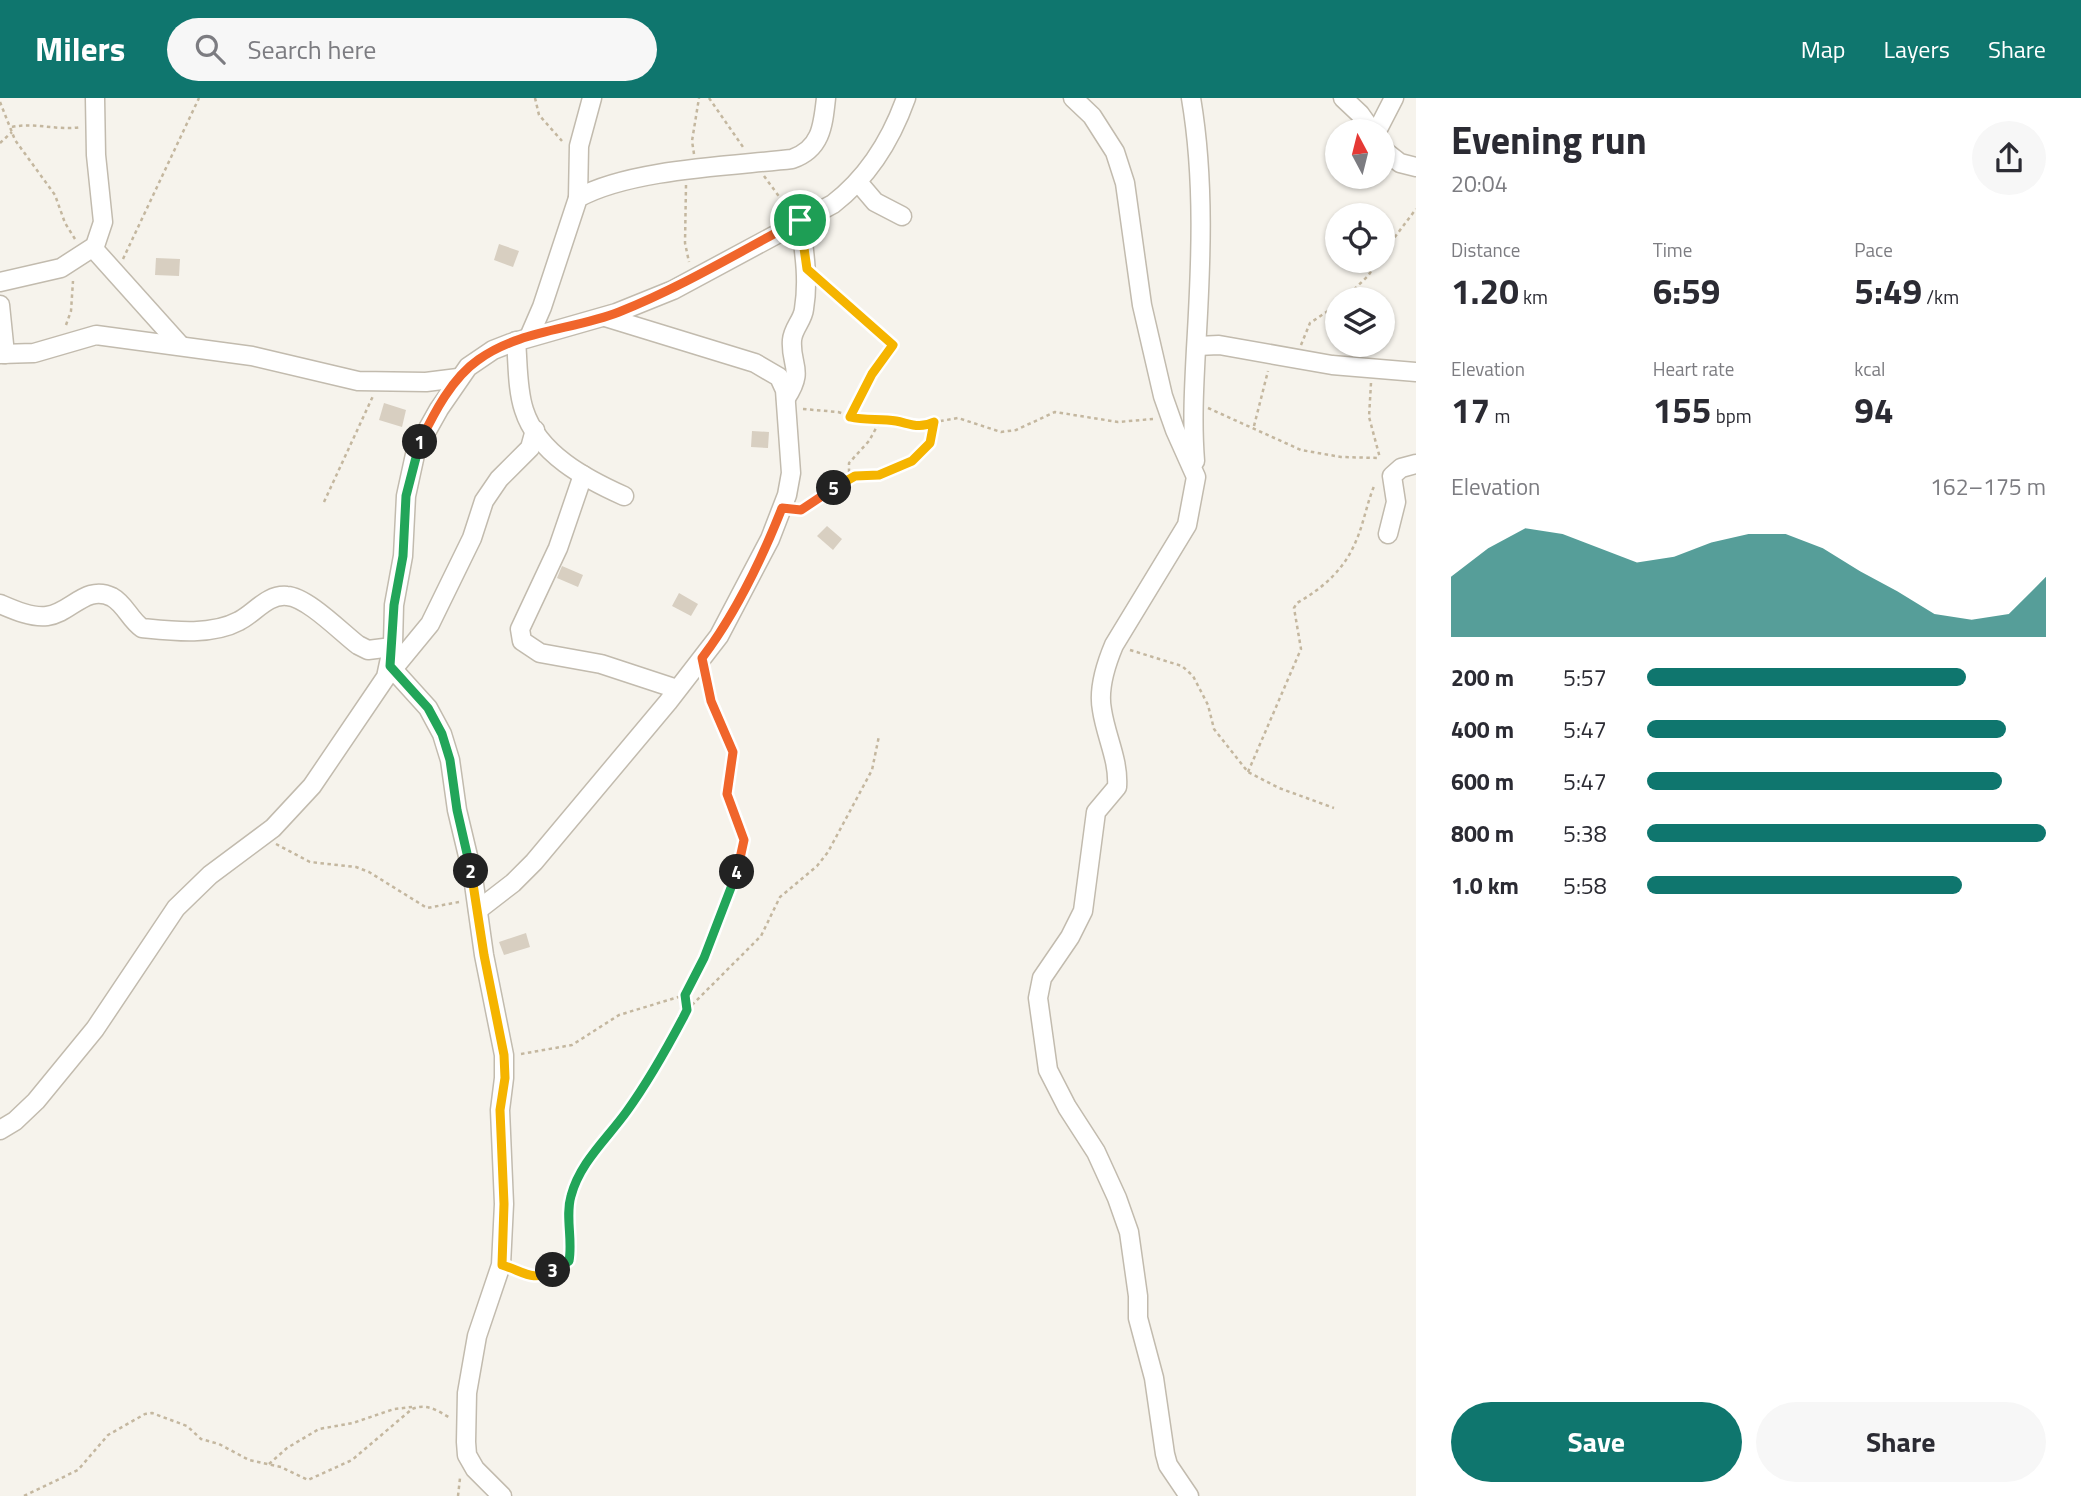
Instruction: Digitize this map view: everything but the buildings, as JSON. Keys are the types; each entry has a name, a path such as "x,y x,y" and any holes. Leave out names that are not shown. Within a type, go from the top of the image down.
{"street":[{"path":"0,282 66,265 90,250 100,235 103,222 94,125 95,98"},
{"path":"592,98 578,155 578,198 542,307 522,339 524,409 535,430 563,462 624,496"},
{"path":"578,198 608,184 792,159 810,150 817,142 827,98"},
{"path":"502,1496 475,1469 467,1455 467,1393 477,1336 502,1265 504,1204 500,1110 505,1078 504,1055 457,810 450,760 442,734 428,708 391,668 393,613 403,556 406,496 416,450 458,378 480,358 522,339 604,317 693,279 833,204 858,182 890,136 906,98"},
{"path":"1073,98 1092,116 1115,152 1125,183 1142,305 1169,417 1196,477"},
{"path":"1189,1496 1168,1465 1165,1454 1154,1378 1138,1318 1138,1296 1129,1232 1096,1152 1048,1070 1038,999 1042,978 1070,937 1083,911 1096,812 1118,787 1117,765 1101,706 1108,660 1114,645 1187,525 1196,477 1192,401 1201,218 1191,98"},
{"path":"1343,98 1364,119"},
{"path":"1382,119 1394,98"},
{"path":"1395,159 1416,167"},
{"path":"858,182 875,202 902,216"},
{"path":"787,396 796,380 792,339 804,309 807,269 797,222"},
{"path":"90,250 116,274 181,346"},
{"path":"0,304 2,354 34,353 96,335 288,362 336,377 378,383 458,378"},
{"path":"477,906 513,883 534,862 719,636 748,584 782,508 791,473 787,396 779,377 755,362 604,317"},
{"path":"1196,346 1219,345 1294,359 1416,372"},
{"path":"0,1130 15,1121 36,1101 95,1029 176,908 210,875 260,837 312,786 391,668 430,624 472,538 484,501 499,479 530,448 535,430"},
{"path":"1388,534 1396,502 1385,477 1401,468 1416,464"},
{"path":"583,475 558,548 520,629 522,641 540,653 601,664 677,690"},
{"path":"0,604 39,617 48,616 60,613 79,599 96,593 109,595 118,601 142,628 187,631 219,628 239,621 276,597 288,596 302,601 368,650 392,647"}],"path":[{"path":"116,274 199,98"},
{"path":"535,98 539,115 565,145 578,155"},
{"path":"693,279 685,243 685,195 691,171 692,141 699,98"},
{"path":"709,98 797,222"},
{"path":"0,102 22,151 55,195 69,231 90,250"},
{"path":"10,127 26,124 59,130 94,125"},
{"path":"0,143 12,132"},
{"path":"1395,237 1416,209"},
{"path":"63,344 71,312 73,281 66,265"},
{"path":"807,269 893,345 872,374 850,417"},
{"path":"1357,287 1370,273"},
{"path":"1294,359 1310,323 1325,313"},
{"path":"1254,426 1272,354"},
{"path":"1248,772 1301,649 1294,608 1297,603 1328,583 1338,571 1355,543 1385,477 1369,417 1373,369"},
{"path":"324,502 378,383"},
{"path":"787,396 807,411 838,412 850,417 894,420 919,426 958,418 1001,432 1016,430 1055,412 1118,422 1169,417"},
{"path":"1192,401 1254,426 1301,450 1341,457 1380,457"},
{"path":"849,479 849,463 869,441 880,421"},
{"path":"782,508 801,510 855,476 879,475 912,461 930,443 934,422"},
{"path":"1114,645 1182,666 1193,676 1208,705 1214,729 1248,772 1279,788 1334,808"},
{"path":"687,1010 685,995 704,958 737,873 744,840 727,794 733,752 711,701 702,658"},
{"path":"502,1265 535,1277 543,1277 569,1261 570,1201 577,1180 595,1149 626,1114 687,1010 761,936 780,897 817,866 828,852 872,770 879,736"},
{"path":"260,837 310,862 356,867 369,872 426,908 477,906"},
{"path":"504,1055 572,1045 619,1015 685,995"},
{"path":"24,1496 78,1470 108,1435 145,1414 152,1413 187,1426 201,1439 219,1444 249,1460 269,1464 302,1479 316,1479 352,1460 418,1406"},
{"path":"269,1464 287,1448 319,1429 353,1423 394,1409 430,1407 467,1425"}],"route":[{"path":"800,220 807,269 893,345 872,374 850,417 875,421 894,420 912,426 934,422 934,433 923,452 900,467 879,475 855,476 801,510 782,508 748,584 719,636 702,658 711,701 719,722 732,743 727,794 744,840 741,859 695,981 685,995 687,1010 683,1018 626,1114 595,1149 577,1180 570,1201 569,1261 543,1277 535,1277 502,1265 504,1204 500,1110 505,1078 504,1055 484,955 473,877 457,810 450,760 442,734 428,708 390,666 394,605 403,556 406,496 416,450 458,378 480,358 510,343 616,313 673,290 800,220"}]}
